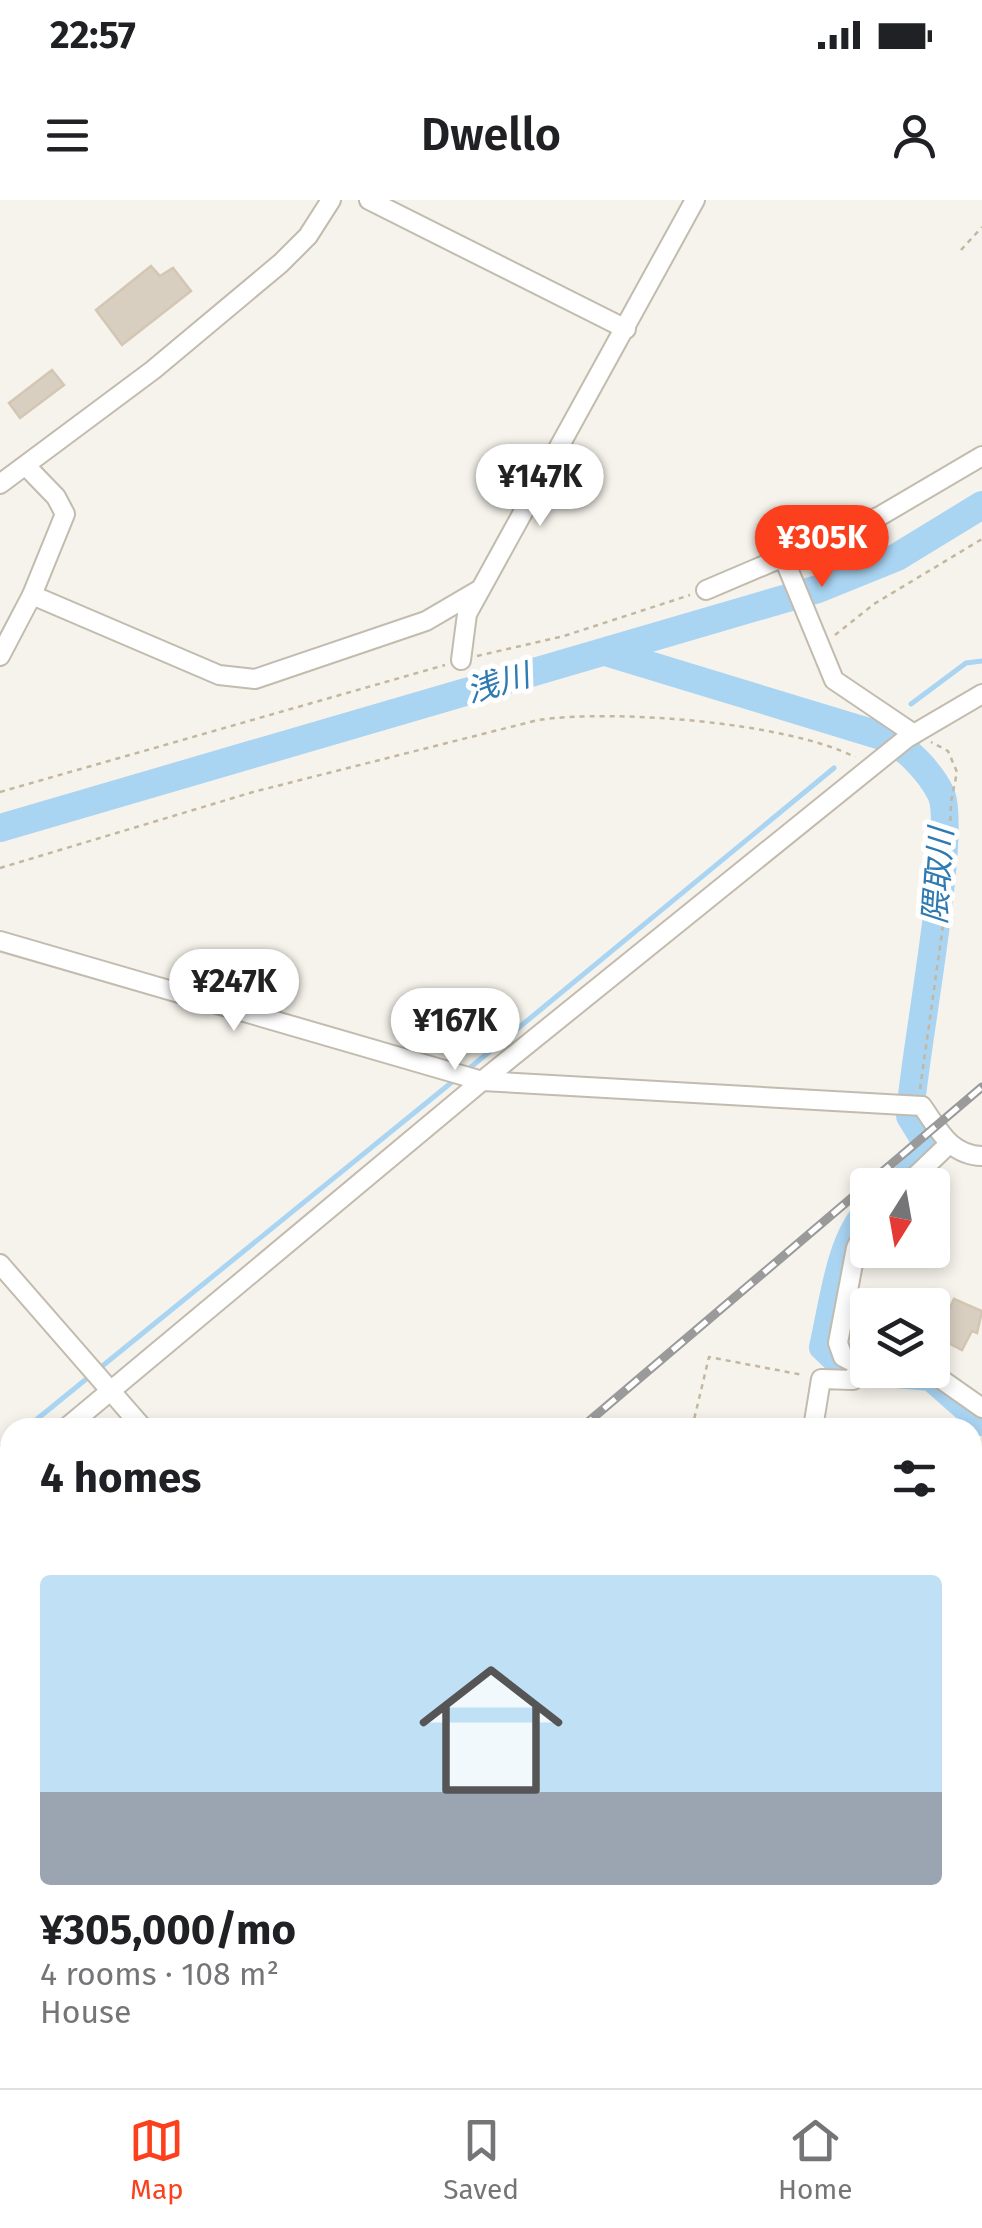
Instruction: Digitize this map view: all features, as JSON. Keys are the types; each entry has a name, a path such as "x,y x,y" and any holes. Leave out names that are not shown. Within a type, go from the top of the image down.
{"street":[{"path":"0,484 27,467 281,263 308,236 331,200"},
{"path":"369,200 626,329"},
{"path":"461,660 467,614 694,200"},
{"path":"706,590 880,516 982,456"},
{"path":"0,656 32,595 65,514 27,467"},
{"path":"783,558 834,680 910,736"},
{"path":"32,595 219,675 255,679 426,621 480,590"},
{"path":"78,1418 482,1081 910,736 982,694"},
{"path":"0,941 482,1081 915,1106 962,1155 982,1156"},
{"path":"924,1168 949,1144"},
{"path":"0,1264 135,1418"},
{"path":"850,1362 843,1357 838,1344 852,1268"},
{"path":"815,1418 821,1379 850,1380"},
{"path":"950,1385 982,1408"}],"path":[{"path":"961,250 982,227"},
{"path":"819,641 982,539"},
{"path":"0,792 461,660 564,636 706,590"},
{"path":"0,868 253,792 538,720 584,714 761,730 836,748 876,765"},
{"path":"910,736 948,752 957,772 951,802 948,890 915,1106"},
{"path":"694,1418 709,1357 821,1379"}],"building":[{"path":"151,266 160,276 173,268 191,291 122,345 96,310"},
{"path":"52,370 64,385 20,418 9,403"},
{"path":"954,1299 982,1311 977,1333 972,1331 962,1350 950,1344 950,1308"}],"waterway":[{"name":"浅川","path":"0,828 818,589 897,557 982,505"},
{"name":"隈取川","path":"609,653 888,738 918,762 941,794 944,851 910,1116 932,1152 915,1168"},
{"path":"911,704 966,663 982,661"},
{"path":"466,1071 834,768"},
{"path":"38,1418 457,1078"},
{"name":"隈取川","path":"850,1238 823,1347 847,1370 931,1377 977,1418"}],"railway":[{"path":"593,1418 982,1087"}]}
